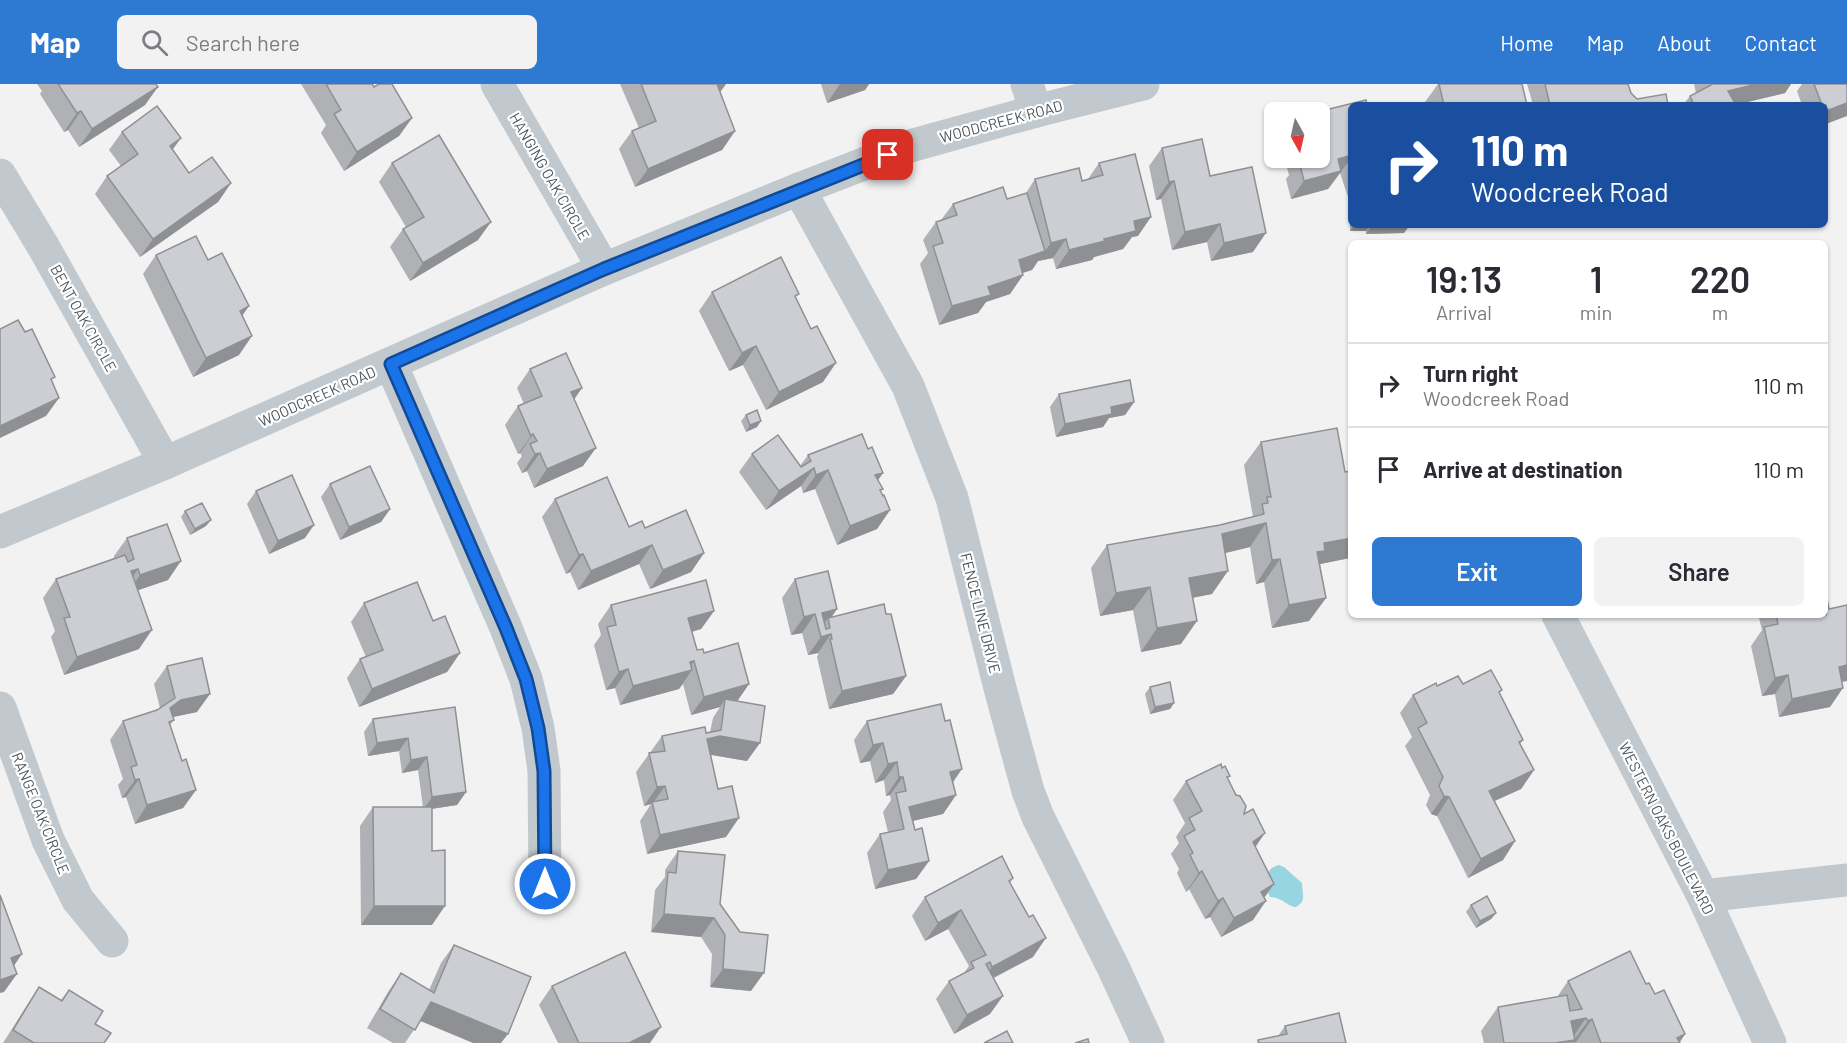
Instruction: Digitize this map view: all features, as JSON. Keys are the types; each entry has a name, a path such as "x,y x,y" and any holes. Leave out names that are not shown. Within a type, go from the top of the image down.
{"street":[{"name":"HANGING OAK CIRCLE","path":"496,84 604,269"},
{"name":"WOODCREEK ROAD","path":"0,532 165,463 604,269 1031,97 1143,84"},
{"name":"BENT OAK CIRCLE","path":"0,175 43,246 165,463"},
{"name":"FENCE LINE DRIVE","path":"799,189 908,386 952,498 1028,791 1038,817 1148,1043"},
{"path":"391,364 526,679 538,728 544,771 545,884"},
{"name":"WESTERN OAKS BOULEVARD","path":"1560,618 1703,897 1770,1043"},
{"name":"RANGE OAK CIRCLE","path":"0,708 48,840 78,900 112,941"},
{"path":"1703,897 1847,880"}],"water":[{"path":"1279,865 1302,883 1303,899 1296,907 1270,897 1266,882 1268,873"}],"building":[{"path":"58,84 156,84 158,87 92,129 81,111 77,113"},
{"path":"326,84 372,84 374,87 379,84 392,84 412,118 357,152 334,114 341,110"},
{"path":"641,84 717,84 735,131 648,169 632,131 656,121"},
{"path":"1439,84 1522,84 1526,102 1443,102"},
{"path":"1545,84 1628,84 1631,93 1637,99 1666,94 1667,102 1549,102"},
{"path":"1757,84 1728,91 1734,102 1693,102 1690,96 1711,85"},
{"path":"1814,84 1847,84 1847,103 1828,110 1828,102 1821,102"},
{"path":"1348,104 1348,156 1338,159 1341,171 1304,181 1301,168 1330,168 1330,109"},
{"path":"157,106 181,138 170,146 189,173 212,157 231,183 153,239 107,176 138,154 122,132"},
{"path":"439,135 491,222 423,263 403,229 424,217 392,163"},
{"path":"1202,139 1210,176 1252,167 1266,233 1224,243 1220,224 1185,232 1174,181 1169,182 1162,148"},
{"path":"1135,154 1151,217 1134,221 1136,231 1104,239 1105,241 1069,250 1066,239 1051,243 1035,179 1079,168 1082,181 1103,175 1099,163"},
{"path":"1003,187 1007,199 1027,193 1045,251 1019,260 1023,275 988,287 991,295 952,306 933,246 943,243 936,222 957,215 953,204"},
{"path":"196,236 208,260 222,253 249,306 240,311 252,336 206,358 156,255"},
{"path":"781,257 799,294 795,296 811,329 817,326 836,363 779,392 756,346 742,353 712,292"},
{"path":"18,320 25,332 32,329 55,377 51,379 59,398 0,426 0,329"},
{"path":"566,353 582,388 571,392 596,448 547,469 540,453 535,454 530,444 537,441 533,434 531,436 518,406 542,396 530,369"},
{"path":"1130,380 1134,402 1111,407 1112,414 1065,424 1059,394"},
{"path":"757,410 761,421 750,425 746,415"},
{"path":"1337,428 1345,472 1348,472 1348,539 1324,543 1325,551 1317,552 1326,598 1289,605 1280,559 1272,560 1266,523 1222,534 1228,571 1189,578 1197,621 1157,628 1150,587 1116,593 1107,545 1220,525 1264,514 1262,504 1268,503 1267,497 1271,497 1261,442"},
{"path":"862,434 868,449 872,447 883,473 875,475 883,489 880,490 890,510 850,526 828,470 816,475 814,468 779,491 752,454 778,435 801,467 811,461 808,455"},
{"path":"370,466 390,509 349,527 330,484"},
{"path":"292,475 314,525 278,541 256,491"},
{"path":"607,477 629,527 642,521 645,528 686,510 704,553 663,570 652,545 591,571 583,554 579,555 555,499"},
{"path":"202,503 211,520 195,529 185,511"},
{"path":"167,524 181,561 140,575 138,569 131,571 152,630 77,657 64,618 70,617 56,579 125,555 128,562 134,559 127,538"},
{"path":"828,571 837,609 822,613 826,629 830,628 828,618 884,604 886,614 891,614 906,676 842,691 830,639 832,639 831,634 821,637 815,614 804,617 795,579"},
{"path":"706,580 714,611 688,618 697,650 703,649 704,653 738,643 749,684 704,697 694,661 690,662 692,670 633,686 628,669 619,672 607,627 616,625 611,605"},
{"path":"417,582 433,621 445,616 460,653 372,689 360,659 383,650 364,603"},
{"path":"1828,604 1829,609 1847,605 1847,665 1839,667 1843,688 1792,699 1788,675 1775,678 1764,627 1778,624 1777,618 1828,618"},
{"path":"202,658 210,694 181,700 170,708 174,720 169,722 182,761 186,759 196,790 147,805 139,779 135,780 131,767 137,765 123,721 157,710 175,698 167,666"},
{"path":"1491,670 1502,690 1499,692 1523,740 1519,742 1534,770 1489,791 1515,841 1481,859 1449,797 1444,796 1439,786 1443,777 1418,728 1427,723 1413,695 1436,683 1437,686 1458,676 1463,684"},
{"path":"1170,682 1174,703 1155,707 1150,687"},
{"path":"725,699 765,706 760,743 720,736 707,739 718,789 732,786 739,818 660,835 652,802 668,799 665,786 657,787 649,753 665,751 662,736 705,727 706,733 721,730"},
{"path":"941,704 945,721 950,720 962,769 950,772 956,795 909,807 915,830 922,828 929,861 888,870 880,834 904,829 896,793 906,791 903,777 899,777 897,762 888,764 883,743 873,745 867,721"},
{"path":"455,707 466,792 432,797 427,757 411,760 408,738 377,743 373,719"},
{"path":"1221,764 1222,768 1225,766 1230,776 1227,777 1236,795 1240,796 1246,806 1244,814 1253,809 1265,833 1253,842 1274,884 1261,892 1266,901 1234,918 1223,898 1218,901 1202,871 1199,873 1190,855 1193,853 1184,836 1195,830 1189,818 1202,811 1186,781"},
{"path":"373,807 432,807 432,851 445,850 445,906 374,906"},
{"path":"678,851 725,855 720,904 740,932 768,935 764,973 723,969 725,935 714,918 664,914 668,872 676,873"},
{"path":"1002,856 1013,878 1009,881 1029,917 1033,915 1046,938 992,967 990,962 986,964 1003,996 967,1015 949,981 974,968 971,962 986,955 961,910 938,923 925,897"},
{"path":"0,895 22,954 11,958 17,974 0,980"},
{"path":"1487,896 1496,913 1480,921 1471,905"},
{"path":"454,945 531,977 508,1034 431,1002 415,1030 380,1009 401,973 434,993"},
{"path":"1630,951 1646,984 1649,983 1655,994 1664,990 1685,1034 1677,1038 1680,1043 1601,1043 1592,1019 1588,1021 1586,1018 1571,1021 1575,1040 1555,1043 1504,1043 1498,1007 1567,995 1570,1011 1582,1009 1568,981"},
{"path":"625,952 661,1027 629,1043 579,1043 552,986"},
{"path":"39,987 62,1001 69,990 103,1011 95,1024 111,1033 104,1043 34,1043 13,1030"},
{"path":"1339,1013 1346,1043 1259,1043 1258,1040 1287,1034 1285,1026"},
{"path":"1007,1031 1013,1043 984,1043"},
{"path":"1088,1039 1089,1043 1075,1043"}],"route":[{"path":"545,884 544,771 538,728 526,679 391,364 604,269 888,155"}]}
